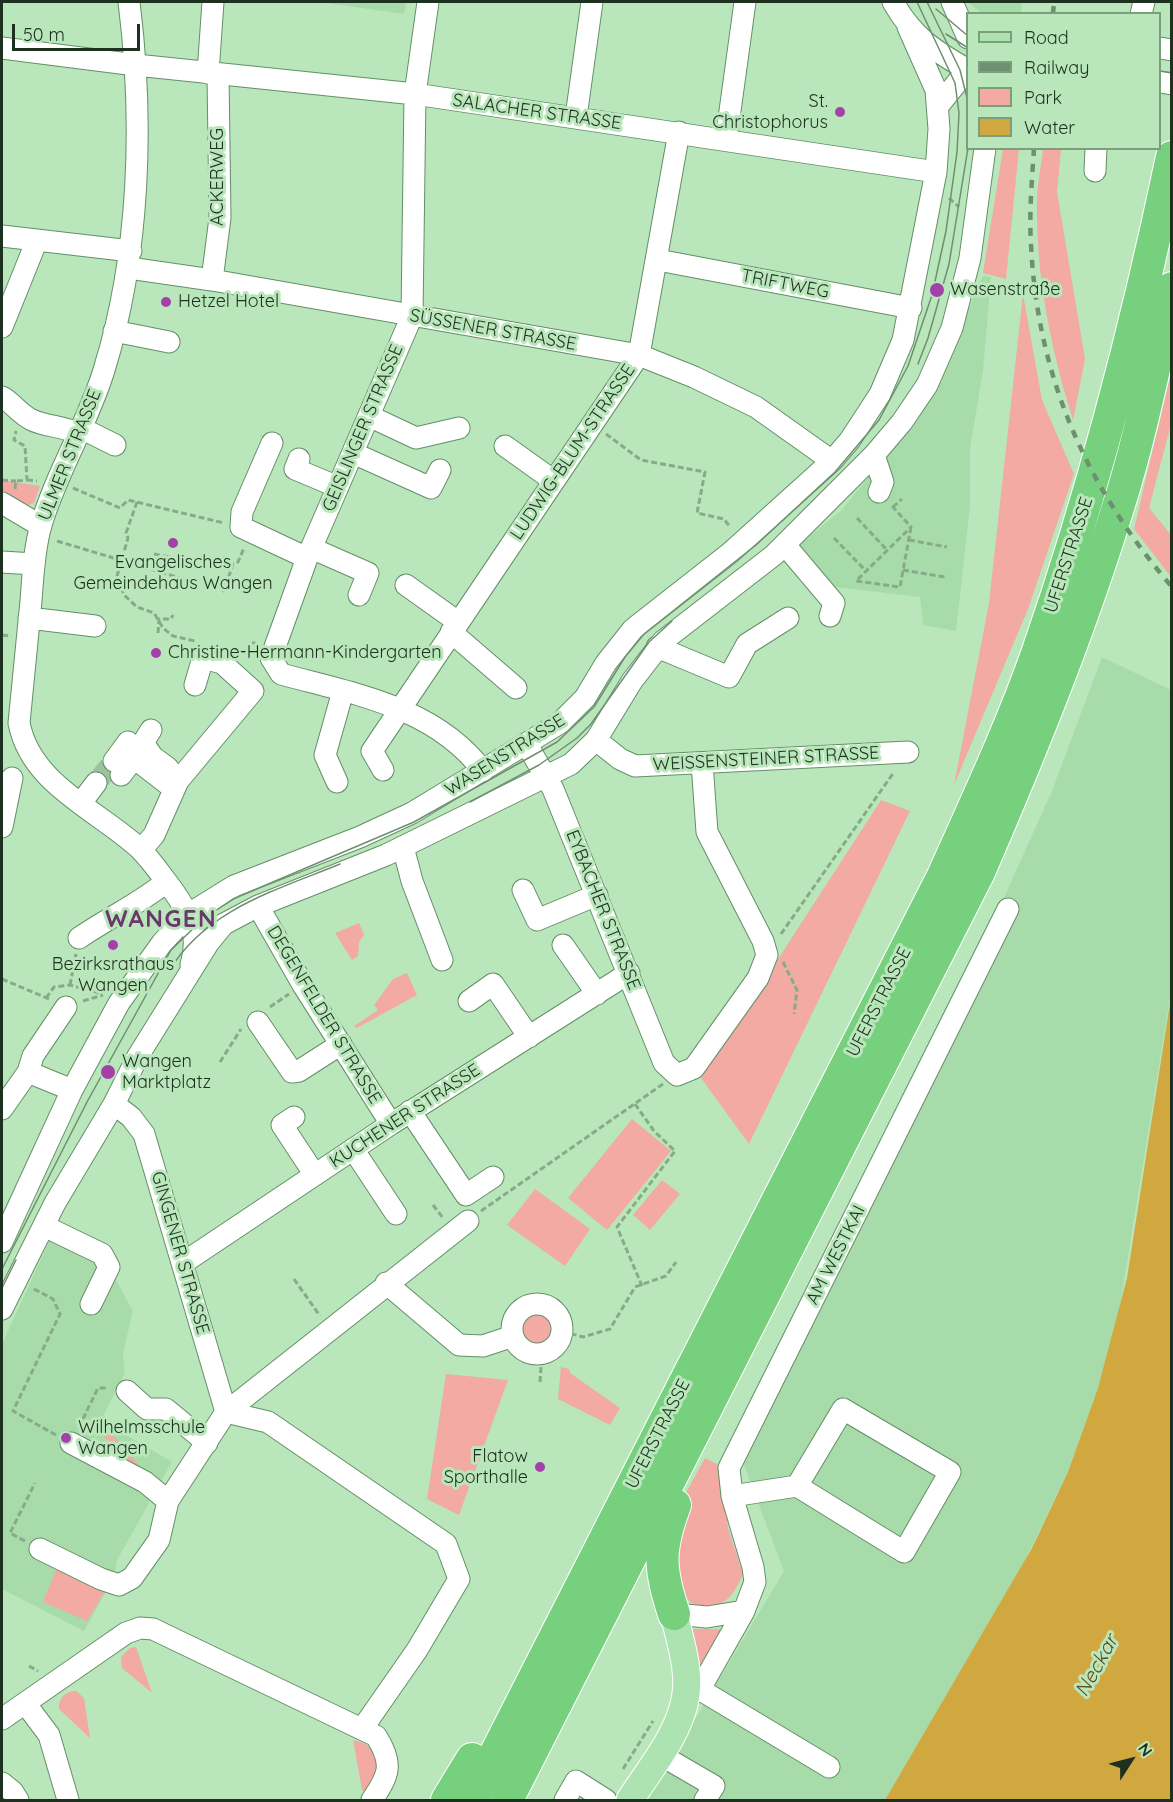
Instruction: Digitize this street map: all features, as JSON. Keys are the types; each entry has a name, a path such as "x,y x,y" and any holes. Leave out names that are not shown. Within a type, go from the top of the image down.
{"highway":[{"name":"UFERSTRASSE","path":"471,1800 943,876 993,764 1037,652 1079,526 1114,400 1172,157"},
{"name":"UFERSTRASSE","path":"507,1800 974,882 1026,765 1071,647 1117,512 1172,288"},
{"path":"674,1614 665,1587 661,1553 665,1531 679,1494 676,1470"},
{"path":"447,1800 490,1731 513,1716"}],"main road":[{"name":"AM WESTKAI","path":"613,1800 659,1754 692,1694 674,1614"}],"street":[{"name":"ULMER STRASSE","path":"129,2 136,65 135,201 130,260 104,371 57,482 40,531 34,564 19,723 22,741 32,760 86,807 141,850 189,914 195,939 189,975"},
{"name":"ACKERWEG","path":"212,280 220,218 213,74 213,2"},
{"name":"GEISLINGER STRASSE","path":"274,658 309,553 412,316 415,94 428,2"},
{"path":"576,117 591,2"},
{"path":"726,140 745,2"},
{"path":"893,2 908,27 932,50 966,69"},
{"path":"958,7 966,32"},
{"name":"WASENSTRASSE","path":"2,1242 72,1090 136,978 162,943 189,914 234,886 360,837 412,813 527,745 575,710 606,663 633,629 742,542 832,461 861,425 880,394 903,340 936,172 939,105 934,83 908,27"},
{"name":"SALACHER STRASSE","path":"2,48 213,74 415,94 936,172"},
{"path":"939,105 966,71"},
{"name":"LUDWIG-BLUM-STRASSE","path":"383,770 372,751 639,355 680,132"},
{"path":"1095,171 1096,150"},
{"name":"WASENSTRASSE","path":"224,924 258,906 403,847 547,777 571,764 597,740 632,681 657,647 685,622 785,545 874,455 902,422 927,385 946,344 966,280 987,152"},
{"name":"SÜSSENER STRASSE","path":"2,236 37,240 212,280 639,355 694,377 756,406 832,461"},
{"path":"2,327 37,240"},
{"name":"TRIFTWEG","path":"658,260 911,308"},
{"path":"114,331 169,342"},
{"path":"9,404 35,421 80,431 115,445"},
{"path":"369,416 416,438 459,428"},
{"path":"272,443 242,512 246,529 368,573 359,595"},
{"path":"506,452 554,481"},
{"path":"353,453 431,488 440,470"},
{"path":"874,455 886,499"},
{"path":"299,459 295,469 338,487"},
{"path":"6,506 40,531"},
{"path":"785,545 834,603 830,616"},
{"path":"2,562 34,564"},
{"path":"406,585 455,627 516,688"},
{"path":"29,618 95,626"},
{"path":"657,647 729,677 747,644 788,618"},
{"path":"141,850 154,835 177,784 253,691 222,663 203,658 195,685"},
{"path":"274,658 281,674 400,707 430,723 473,757 483,771"},
{"path":"337,782 325,755 343,691"},
{"path":"152,730 143,743 177,784"},
{"name":"WEISSENSTEINER STRASSE","path":"597,740 620,759 635,766 908,752"},
{"path":"128,742 117,768 134,758 177,784"},
{"name":"EYBACHER STRASSE","path":"527,745 547,777 664,1063 677,1075"},
{"path":"2,827 7,783 32,760"},
{"path":"677,1075 694,1068 758,978 770,950 763,941 706,832 702,763"},
{"path":"86,807 101,788"},
{"path":"403,847 412,880 442,960"},
{"path":"79,938 104,921 145,899 166,882"},
{"path":"523,890 537,920 597,895"},
{"name":"DEGENFELDER STRASSE","path":"258,906 340,1044 391,1124"},
{"name":"AM WESTKAI","path":"692,1694 744,1611 755,1582 753,1567 732,1496 729,1468 1008,909"},
{"path":"2,1309 44,1226 114,1104 138,1056 224,924 189,914"},
{"path":"563,945 597,994"},
{"name":"KUCHENER STRASSE","path":"183,1263 410,1111 629,973"},
{"path":"506,980 532,1035"},
{"path":"469,1001 493,984 532,1035"},
{"path":"2,1109 28,1072 33,1056 66,1007"},
{"path":"258,1022 292,1072 299,1071 340,1044"},
{"path":"28,1072 72,1090"},
{"name":"GINGENER STRASSE","path":"114,1104 131,1117 144,1134 226,1413"},
{"path":"410,1111 466,1196 493,1177"},
{"path":"294,1117 282,1125 315,1175"},
{"path":"353,1149 396,1214"},
{"path":"40,1549 101,1579 119,1585 132,1578 159,1540 168,1501 226,1413 386,1283 468,1221"},
{"path":"44,1226 102,1254 109,1267 91,1304"},
{"path":"386,1283 459,1345 483,1347 513,1336"},
{"path":"538,1303 553,1310 558,1316 562,1331 555,1345 542,1353 528,1352 521,1348 513,1336 512,1328 517,1313 523,1308 538,1303"},
{"path":"117,1389 147,1409 166,1409 207,1443"},
{"path":"732,1496 797,1486 904,1552 950,1472 843,1409 797,1486"},
{"path":"226,1413 268,1422 446,1544 459,1579 417,1650 362,1729"},
{"path":"67,1441 145,1482 168,1501"},
{"path":"674,1614 707,1617 744,1611"},
{"path":"2,1719 126,1633 140,1628 153,1629 376,1736 385,1750 388,1765 387,1777 372,1800"},
{"path":"692,1694 829,1767"},
{"path":"25,1703 49,1735 68,1800"},
{"path":"659,1754 714,1786 705,1800"},
{"path":"565,1800 576,1781 613,1800"},
{"path":"2,1784 13,1792 18,1800"}],"path":[{"path":"931,206 942,207 944,193 966,213 969,193 980,194"},
{"path":"9,404 18,419 14,440 25,446 27,480"},
{"path":"592,424 641,460 705,472 697,513 724,519 742,542"},
{"path":"2,480 57,482 120,508 128,500 246,529 238,562 233,564 224,591 221,589"},
{"path":"6,506 16,481"},
{"path":"886,499 902,499"},
{"path":"886,499 911,527"},
{"path":"136,502 117,576 124,595 137,607 154,613 163,628 173,636 199,642"},
{"path":"857,518 887,550"},
{"path":"911,527 900,586 856,581 887,550 911,527"},
{"path":"40,531 129,563 190,581"},
{"path":"834,538 866,571"},
{"path":"909,540 947,547"},
{"path":"154,554 188,561 158,571"},
{"path":"158,571 161,562 169,564 170,560 161,558 162,555"},
{"path":"129,563 131,557"},
{"path":"903,570 945,577"},
{"path":"159,619 171,619 173,615"},
{"path":"158,633 159,619"},
{"path":"229,655 239,654 248,648 251,642 274,658"},
{"path":"794,1014 797,990 770,950 908,752"},
{"path":"70,985 79,938"},
{"path":"2,979 66,1007"},
{"path":"468,1221 677,1075"},
{"path":"635,1104 654,1131 675,1151 617,1227 642,1286"},
{"path":"562,1331 583,1337 610,1329 635,1287 666,1276 676,1262"},
{"path":"16,1279 53,1299 60,1314 13,1411 67,1441 98,1388 117,1389"},
{"path":"294,1279 329,1329"},
{"path":"540,1382 542,1353"},
{"path":"35,1483 10,1533 40,1549"},
{"path":"29,1666 40,1672"},
{"path":"613,1800 657,1714"}],"shaded area":[{"path":"319,2 406,2 404,14"},
{"path":"968,2 1022,2 1021,12 980,12"},
{"path":"983,276 991,277 983,371 970,449 970,506 956,631 923,625 920,597 827,586 781,559 842,510 916,418 954,343"},
{"path":"1102,657 1171,690 1171,992 1118,1318 1098,1388 1068,1472 1021,1568 885,1800 647,1800 784,1571 735,1441 983,944 1052,791"},
{"name":"Wilhelmsschule Wangen","path":"55,1229 100,1251 133,1311 123,1353 125,1373 101,1420 172,1462 117,1560 115,1575 84,1631 2,1589 2,1344"}],"green space":[{"path":"1003,150 1019,150 1006,279 983,273"},
{"path":"1043,150 1061,150 1057,192 1085,359 1073,420 1058,367 1042,286 1037,231 1038,183"},
{"path":"1023,294 1042,400 1074,474 1028,609 954,785 989,603"},
{"path":"1171,373 1171,424 1149,508 1171,535 1171,577 1134,529"},
{"path":"2,480 40,486 34,503 28,505 2,494"},
{"path":"881,800 910,811 749,1144 701,1078"},
{"path":"359,923 364,935 359,942 358,956 352,960 335,933"},
{"path":"407,973 417,995 357,1028 354,1026 378,1010 374,1005 393,979"},
{"path":"632,1119 671,1151 607,1230 568,1198"},
{"path":"662,1180 680,1194 650,1230 633,1215"},
{"path":"535,1189 590,1229 565,1266 507,1225"},
{"path":"536,1314 547,1319 552,1330 547,1341 536,1346 525,1341 520,1330 525,1319"},
{"path":"561,1367 569,1369 570,1373 620,1408 610,1425 558,1399"},
{"path":"446,1374 508,1380 459,1515 427,1499"},
{"path":"97,1417 143,1470 138,1475 92,1422"},
{"path":"705,1458 722,1467 728,1528 743,1574 734,1592 725,1601 712,1605 693,1605 672,1582 683,1498"},
{"path":"58,1565 107,1588 87,1621 43,1602"},
{"path":"689,1629 721,1629 696,1673"},
{"path":"136,1647 152,1693 122,1668 121,1657 130,1648"},
{"path":"76,1691 84,1698 90,1738 59,1709 63,1696"},
{"path":"353,1740 371,1749 379,1768 365,1793 362,1790"}],"water":[{"name":"Neckar","path":"1171,997 1171,1800 885,1800 1032,1548 1068,1472 1098,1388 1127,1278"}],"tunnel":[{"path":"96,783 114,761"}],"tram line":[{"path":"2,1269 87,1102 171,950 203,919 233,899 414,822 557,742 594,707 625,657 644,634 756,545 835,472 879,420 908,366 932,295 946,231 957,152 959,113 955,83 917,2"},
{"path":"927,2 960,70 966,94"},
{"path":"936,9 966,34"},
{"path":"946,34 966,47"},
{"path":"1161,71 1172,73"},
{"path":"918,364 928,338 949,264 968,150"},
{"path":"470,802 539,765 577,738 591,724 649,642 672,621"},
{"path":"169,971 184,950 202,932 223,917 268,893 340,864"},
{"path":"2,1288 16,1260"}],"railway":[{"path":"1053,12 1054,2"},
{"path":"1034,150 1030,220 1035,293 1043,339 1056,384 1072,428 1091,469 1141,549 1172,587"}],"place":[{"name":"St. Christophorus","path":"840,112"},
{"name":"Wasenstraße","path":"937,290"},
{"name":"Hetzel Hotel","path":"166,302"},
{"name":"Evangelisches Gemeindehaus Wangen","path":"173,543"},
{"name":"Christine-Hermann-Kindergarten","path":"156,653"},
{"name":"Bezirksrathaus Wangen","path":"113,945"},
{"name":"Wangen Marktplatz","path":"108,1072"},
{"name":"Wilhelmsschule Wangen","path":"66,1438"},
{"name":"Flatow Sporthalle","path":"540,1467"}],"district":[{"name":"WANGEN","path":"161,920"}]}
